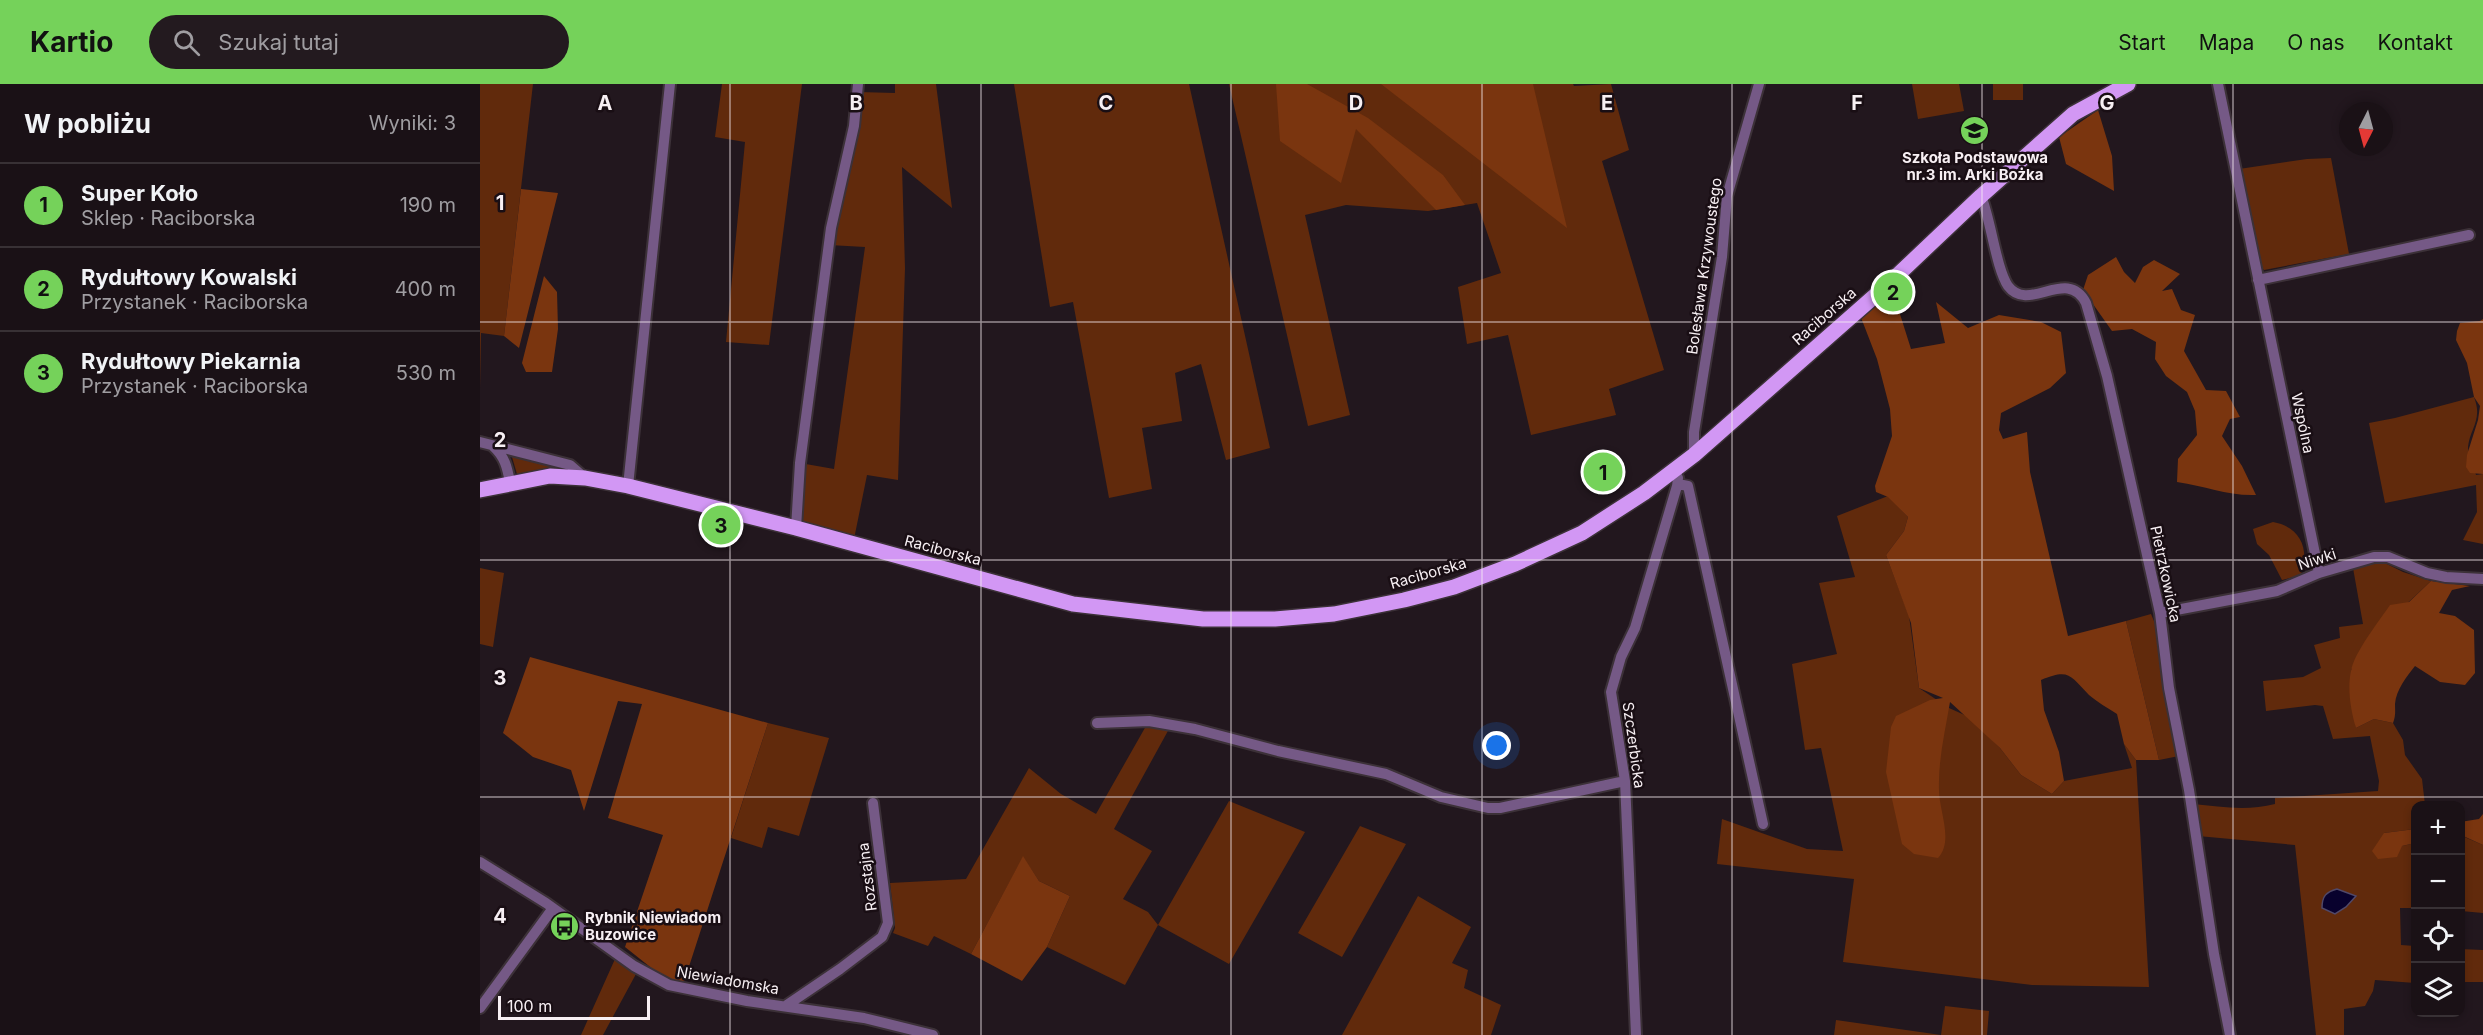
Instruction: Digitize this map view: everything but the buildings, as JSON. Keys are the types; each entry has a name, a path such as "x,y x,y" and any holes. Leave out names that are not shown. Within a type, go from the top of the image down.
{"main road":[{"name":"Raciborska","path":"480,489 550,476 585,478 628,486 796,528 1073,604 1203,619 1275,619 1334,614 1454,587 1515,564 1582,533 1676,477 1694,454 1886,286 1981,196 2073,114 2128,84"}],"street":[{"path":"628,486 670,84"},
{"path":"796,528 800,463 831,228 854,126 858,84"},
{"name":"Bolesława Krzywoustego","path":"1694,454 1694,432 1722,257 1727,196 1759,84"},
{"name":"Wspólna","path":"2218,84 2319,573"},
{"name":"Pietrzkowicka","path":"1981,196 1988,212 2003,276 2009,287 2018,294 2032,295 2071,288 2081,294 2086,303 2107,376 2160,613 2169,688 2189,790 2212,947 2230,1035"},
{"path":"2259,280 2469,235"},
{"name":"Raciborska","path":"480,442 570,465 585,478"},
{"path":"493,446 506,461 510,482"},
{"path":"1676,477 1688,486 1763,824"},
{"name":"Szczerbicka","path":"1636,1035 1625,781 1611,692 1621,657 1635,628 1651,578 1676,477"},
{"name":"Niwki","path":"2160,613 2277,591 2319,573 2374,557 2388,557 2427,573 2446,577 2483,579"},
{"path":"1097,723 1149,721 1195,729 1278,751 1386,774 1441,797 1488,808 1500,808 1625,781"},
{"name":"Rozstajna","path":"788,1005 882,937 886,930 888,923 873,803"},
{"name":"Niewiadomska","path":"480,862 493,868 553,908 634,966 669,985 864,1018 933,1035"},
{"path":"480,1008 553,908"}],"shaded area":[{"path":"480,84 533,84 504,336 481,333 480,388"},
{"path":"722,84 802,84 769,345 726,342 745,142 715,137"},
{"path":"895,84 936,84 952,208 902,167 905,268 898,480 867,475 853,544 796,528 800,463 834,469 865,247 829,245 858,92 895,93"},
{"path":"1014,84 1189,84 1270,448 1226,460 1201,364 1175,373 1182,421 1142,428 1152,489 1109,498 1073,302 1050,307"},
{"path":"1229,84 1573,84 1574,86 1611,84 1629,150 1602,161 1664,370 1609,389 1616,415 1531,435 1508,335 1467,344 1458,287 1501,273 1477,203 1428,211 1346,205 1305,215 1350,415 1308,426"},
{"path":"1276,84 1307,84 1368,118 1443,175 1465,205 1436,210 1356,129 1341,183 1280,141"},
{"path":"1381,84 1533,84 1567,228"},
{"path":"1912,84 1959,84 1964,111 1918,119"},
{"path":"1993,84 2023,84 2023,100 1993,100"},
{"path":"2098,110 2112,156 2114,191 2066,164 2059,137"},
{"path":"2331,158 2349,254 2264,270 2258,264 2239,169 2307,159"},
{"path":"521,189 558,193 519,348 504,336"},
{"path":"2116,257 2124,272 2135,283 2143,267 2154,260 2180,274 2162,291 2172,289 2181,310 2195,315 2184,351 2206,390 2226,391 2240,417 2230,419 2222,436 2242,466 2256,495 2226,492 2177,482 2178,459 2197,435 2195,411 2187,392 2166,376 2155,359 2156,342 2132,329 2112,331 2083,290 2088,275"},
{"path":"544,276 557,292 558,329 552,372 526,372 522,363"},
{"path":"1893,292 1911,349 1945,343 1936,302 1968,328 1999,315 2041,322 2061,332 2066,373 2050,388 2001,413 1999,430 2003,439 2027,432 2030,472 2068,636 2126,621 2159,760 2136,760 2124,744 2117,714 2092,698 2069,676 2064,674 2051,676 2041,680 2044,710 2059,752 2064,781 2052,794 2021,775 2000,748 1950,702 1939,779 1945,843 1938,858 1914,854 1902,844 1886,772 1891,727 1896,716 1930,700 1943,698 1919,688 1911,623 1886,555 1904,531 1908,517 1888,497 1876,492 1875,486 1892,436 1890,409 1877,359 1860,315"},
{"path":"2483,319 2483,474 2470,473 2466,467 2480,406 2474,397 2467,363 2456,340 2460,323"},
{"path":"2474,397 2477,418 2468,447 2476,475 2483,474 2483,544 2463,540 2477,512 2476,485 2385,503 2369,423"},
{"path":"512,457 554,467 554,469 517,474"},
{"path":"1888,496 1908,517 1904,531 1886,555 1909,616 1919,688 1949,708 1969,717 2000,748 2021,775 2052,794 2064,781 2132,768 2124,744 2136,760 2149,987 2032,985 1843,962 1854,879 1717,864 1722,819 1807,849 1843,851 1821,748 1805,750 1792,664 1837,654 1819,583 1855,577 1837,516"},
{"path":"2273,522 2290,529 2301,541 2304,566 2301,575 2282,580 2269,555 2257,544 2253,529"},
{"path":"2381,561 2403,572 2431,581 2365,643 2351,670 2356,728 2374,719 2393,723 2403,740 2405,755 2422,779 2425,801 2411,801 2411,830 2384,833 2402,846 2411,844 2411,908 2400,908 2401,945 2411,946 2411,983 2375,980 2373,991 2365,1006 2344,1009 2344,1035 2316,1035 2295,845 2198,836 2193,804 2234,808 2255,807 2275,804 2275,798 2378,791 2379,781 2370,736 2333,739 2323,706 2266,711 2263,681 2303,677 2321,668 2314,645 2340,638 2339,627 2363,624 2353,568"},
{"path":"480,568 504,573 493,647 480,644"},
{"path":"2431,581 2470,586 2452,590 2439,613 2455,616 2474,630 2475,673 2465,685 2440,682 2415,666 2397,694 2393,723 2374,719 2356,728 2349,685 2357,655 2390,605 2409,602"},
{"path":"2151,614 2159,633 2179,756 2159,760 2126,621"},
{"path":"530,657 768,723 683,985 664,978 625,947 663,835 608,818 642,704 618,701 584,811 571,770 533,757 503,733"},
{"path":"768,723 829,738 799,836 768,827 762,848 731,838"},
{"path":"1146,726 1169,729 1114,829 1152,851 1123,899 1148,912 1158,925 1125,985 1047,947 1070,896 1039,881 1023,857 971,954 934,936 928,946 893,933 895,928 890,883 966,879 1029,768 1061,794 1096,814"},
{"path":"1229,801 1305,832 1229,964 1158,925"},
{"path":"2483,814 2483,845 2465,837 2465,821 2479,819"},
{"path":"1360,826 1406,844 1342,957 1298,933"},
{"path":"2411,830 2411,844 2402,846 2397,857 2378,859 2372,851 2384,833"},
{"path":"2465,837 2483,845 2483,913 2465,911"},
{"path":"1023,856 1039,881 1070,896 1047,947 1022,981 971,954"},
{"path":"2337,889 2356,896 2346,907 2335,914 2322,908 2322,904 2325,895"},
{"path":"1418,896 1471,927 1452,963 1468,970 1464,988 1501,1005 1491,1035 1342,1035"},
{"path":"2465,949 2483,950 2483,982 2465,982"},
{"path":"615,959 636,974 603,1035 581,1035"},
{"path":"1945,1006 1989,1011 1987,1035 1941,1035"},
{"path":"1836,1020 1941,1035 1834,1035"}],"place":[{"name":"Szkoła Podstawowa nr.3 im. Arki Bożka","path":"1975,130"},
{"name":"Rydułtowy Kowalski","path":"1893,292"},
{"name":"Super Koło","path":"1603,472"},
{"name":"Rydułtowy Piekarnia","path":"721,525"},
{"name":"Rybnik Niewiadom Buzowice","path":"564,926"}]}
